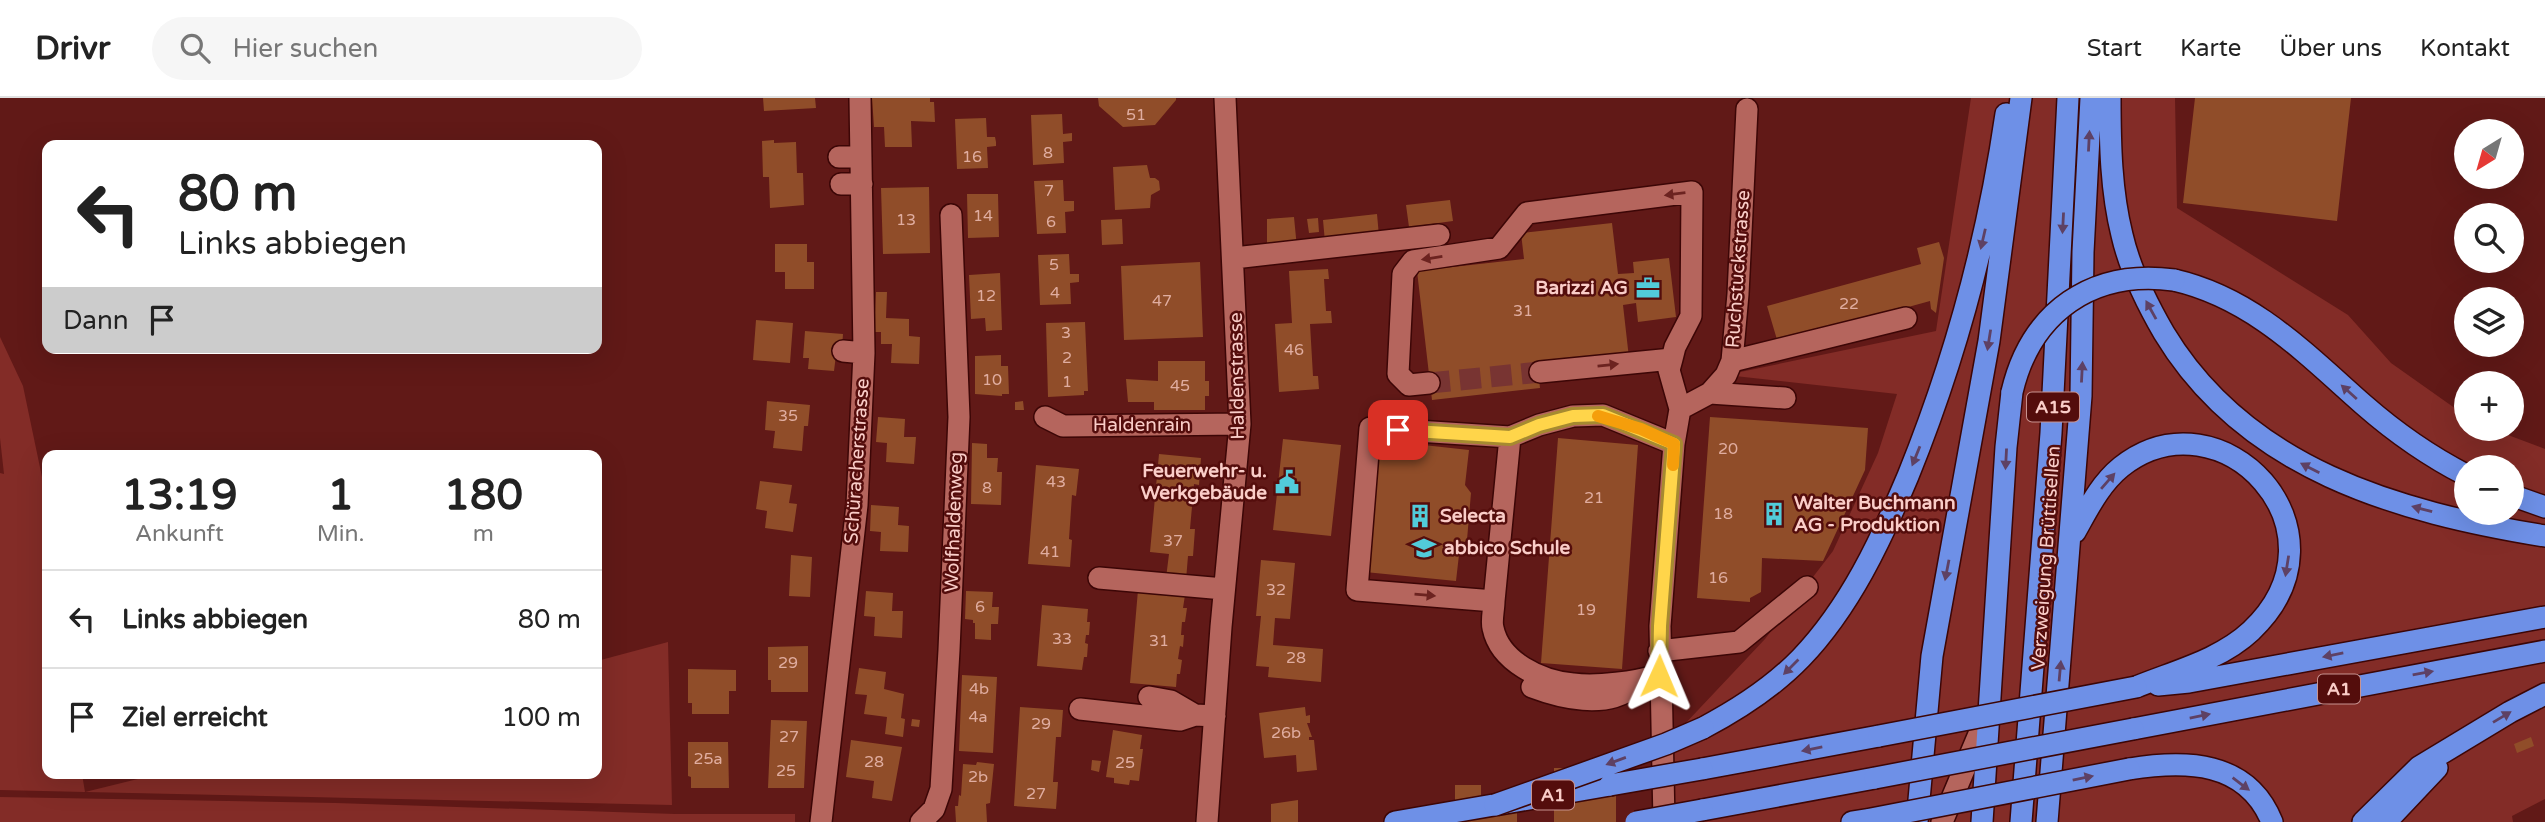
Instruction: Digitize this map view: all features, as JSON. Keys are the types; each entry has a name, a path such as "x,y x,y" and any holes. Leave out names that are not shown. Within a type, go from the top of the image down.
{"highway":[{"path":"1495,805 1666,744 1703,728 1756,697 1802,657 1849,594 1884,530 1932,415 1961,324 1989,212 2008,98"},
{"path":"1917,822 1931,656 1989,341 2021,98"},
{"name":"A15","path":"2021,822 2051,446 2068,98"},
{"name":"Verzweigung Brüttisellen","path":"2049,819 2083,352 2083,253 2091,98"},
{"path":"2110,98 2113,181 2128,258 2140,289 2169,340 2198,380 2217,400 2237,419 2282,452 2341,482 2434,512 2545,536"},
{"path":"1982,822 2012,391 2032,340 2054,314 2072,300 2092,289 2125,279 2147,277 2175,280 2215,292 2260,317 2305,351 2401,436 2454,468"},
{"path":"2071,538 2102,487 2118,469 2144,454 2170,447 2198,446 2231,456 2263,480 2280,508 2287,530 2288,564 2283,586 2268,613 2250,632 2226,650 2136,687"},
{"path":"2524,500 2545,507"},
{"name":"A1","path":"1395,822 1702,769 2136,687 2189,682 2545,617"},
{"name":"A1","path":"1636,822 2545,651"},
{"path":"2363,822 2419,767 2545,694"},
{"path":"2386,822 2460,744"},
{"path":"1862,820 2169,763 2200,765 2229,775 2250,790 2272,822"}],"street":[{"name":"Schüracherstrasse","path":"821,822 857,505 851,184 861,157 860,98"},
{"name":"Haldenstrasse","path":"1208,822 1205,715 1224,589 1240,425 1225,98"},
{"name":"Ruchstuckstrasse","path":"1680,409 1710,393 1726,375 1732,361 1747,109"},
{"path":"839,158 861,157"},
{"path":"1429,383 1409,385 1398,374 1403,275 1413,261 1499,248 1527,213 1692,192 1691,316 1675,347 1670,370 1680,409 1674,444 1660,651 1651,678 1664,822"},
{"name":"Wolfhaldenweg","path":"921,822 934,809 941,789 949,662 959,417 951,215"},
{"path":"1234,258 1439,235"},
{"path":"1732,361 1906,318"},
{"path":"1540,372 1672,359"},
{"path":"1710,393 1785,398"},
{"path":"1553,410 1586,406 1629,412 1649,421 1674,444"},
{"path":"1494,601 1357,590 1370,428 1510,437 1539,425 1573,416 1603,415 1674,444"},
{"name":"Haldenrain","path":"1045,417 1063,425 1240,425"},
{"path":"1510,437 1492,628 1506,656 1538,675 1572,684 1651,678"},
{"path":"1098,578 1224,589"},
{"path":"1660,651 1740,642 1807,587"},
{"path":"1531,687 1553,695 1596,699 1626,692 1651,678"},
{"path":"1149,697 1171,701 1205,715"},
{"path":"1080,709 1180,720 1205,715"},
{"path":"1942,822 1989,710"}],"shaded area":[{"path":"1971,98 2175,98 2177,208 2348,315 2391,363 2454,408 2454,441 2524,441 2545,449 2545,799 2512,816 2513,822 1666,822 1666,744 1765,639 1833,551 1878,453 1897,394 1726,375 1936,331"},
{"path":"0,337 23,386 42,477 42,779 83,779 85,792 0,790 0,473 4,474 0,438"},
{"path":"668,642 672,805 85,792 138,779 602,779 602,660"},
{"path":"0,797 336,803 675,814 795,814 795,822 0,822"}],"building":[{"path":"763,98 815,98 816,108 764,111"},
{"path":"872,98 930,98 930,102 934,102 935,122 911,121 912,147 885,147 884,127 874,127"},
{"path":"1098,98 1176,100 1155,125 1123,127 1099,106"},
{"path":"2195,98 2351,98 2337,221 2183,203"},
{"path":"1062,114 1063,134 1072,133 1072,141 1063,142 1064,163 1033,165 1031,115"},
{"path":"986,118 987,137 995,137 996,142 996,146 987,147 988,168 957,169 955,119"},
{"path":"774,140 774,143 796,142 797,173 803,173 804,205 770,208 769,177 763,177 762,141"},
{"path":"1147,165 1150,178 1159,181 1160,190 1151,195 1150,208 1115,210 1113,167"},
{"path":"1063,180 1064,201 1074,201 1074,211 1065,212 1066,233 1037,234 1034,181"},
{"path":"929,187 930,253 883,254 881,188"},
{"path":"967,194 998,194 999,237 968,238"},
{"path":"1450,200 1453,221 1409,227 1406,205"},
{"path":"1377,214 1379,236 1325,242 1323,220"},
{"path":"1294,217 1297,248 1267,246 1267,219"},
{"path":"1318,218 1319,232 1309,233 1307,219"},
{"path":"1122,219 1123,244 1102,245 1101,220"},
{"path":"1612,223 1618,274 1634,273 1633,262 1669,258 1676,317 1638,322 1636,303 1623,305 1629,358 1538,368 1540,388 1432,400 1417,271 1524,259 1521,233"},
{"path":"1939,242 1944,258 1936,313 1931,309 1930,301 1778,343 1767,306 1921,264 1917,248"},
{"path":"775,244 807,244 807,262 814,262 814,289 785,289 785,272 775,272"},
{"path":"1069,254 1070,274 1079,274 1079,282 1070,283 1071,304 1040,305 1038,255"},
{"path":"1200,262 1203,337 1124,340 1121,266"},
{"path":"1328,269 1329,279 1324,279 1326,311 1331,311 1332,323 1310,324 1313,376 1318,376 1319,389 1279,392 1275,324 1292,323 1289,271"},
{"path":"1000,273 1002,330 986,331 985,318 971,319 969,275"},
{"path":"876,292 887,292 886,318 909,319 909,336 920,337 919,364 891,363 892,344 881,344 881,332 874,332"},
{"path":"756,320 793,323 790,363 753,360"},
{"path":"1085,322 1088,391 1084,391 1084,395 1048,397 1046,323"},
{"path":"805,331 843,334 842,348 837,347 834,371 808,369 809,358 803,358"},
{"path":"1001,355 1001,366 1008,366 1009,394 975,394 975,356"},
{"path":"1158,361 1205,361 1205,381 1209,381 1209,396 1205,396 1205,410 1154,410 1154,402 1128,402 1126,379 1158,381"},
{"path":"767,401 810,405 808,426 804,426 802,451 773,448 775,431 765,430"},
{"path":"1023,401 1024,410 1015,410 1015,402"},
{"path":"878,417 905,419 904,437 916,437 914,464 886,462 887,443 876,442"},
{"name":"Walter Buchmann AG - Produktion","path":"1710,417 1868,428 1865,470 1823,561 1762,558 1761,592 1750,598 1750,602 1697,598"},
{"path":"1558,438 1638,445 1622,669 1541,663"},
{"path":"1283,439 1341,445 1331,536 1273,530"},
{"name":"Selecta","path":"1378,440 1469,450 1465,485 1471,493 1467,540 1460,546 1456,581 1365,572"},
{"path":"972,443 987,444 987,458 998,458 997,472 1002,472 1001,505 971,504"},
{"path":"1159,454 1201,458 1199,485 1194,484 1190,529 1195,529 1193,556 1188,556 1186,580 1166,578 1169,554 1150,552"},
{"path":"1036,465 1079,469 1076,496 1072,495 1070,567 1028,564"},
{"path":"760,481 792,485 789,503 797,504 793,532 765,528 767,511 756,509"},
{"path":"871,505 899,507 898,525 909,526 908,552 880,551 881,532 870,531"},
{"path":"791,555 812,557 810,597 789,596"},
{"path":"1261,560 1295,563 1290,619 1275,618 1273,645 1323,649 1321,682 1268,677 1269,667 1256,666 1261,616 1256,616"},
{"path":"1138,590 1185,595 1183,608 1187,608 1185,622 1182,622 1183,647 1180,646 1178,659 1182,660 1176,687 1130,683"},
{"path":"866,591 893,593 892,611 903,611 902,638 874,636 875,617 864,616"},
{"path":"966,591 993,592 992,607 999,607 998,624 991,624 991,640 975,639 975,623 965,619"},
{"path":"1042,605 1088,609 1089,635 1086,635 1085,643 1088,644 1087,657 1084,657 1082,670 1037,666"},
{"path":"808,646 808,692 771,692 771,680 768,680 768,647"},
{"path":"859,668 886,672 884,689 904,694 901,718 905,719 903,737 885,734 887,717 864,714 867,695 855,694"},
{"path":"688,669 736,670 736,691 729,691 729,714 692,714 692,703 688,703"},
{"path":"962,675 997,677 993,753 959,751"},
{"path":"1020,707 1063,710 1061,737 1056,737 1053,782 1058,782 1056,809 1014,806"},
{"path":"1305,707 1306,716 1310,715 1310,723 1307,723 1312,737 1309,737 1309,740 1314,740 1317,770 1297,772 1296,755 1264,758 1259,713"},
{"path":"912,719 920,720 919,727 911,726"},
{"path":"771,720 807,721 804,788 768,788"},
{"path":"1113,730 1142,735 1139,781 1130,780 1129,785 1114,783 1114,778 1106,777"},
{"path":"2531,737 2534,746 2517,753 2514,744"},
{"path":"851,740 902,747 892,801 872,798 874,781 846,777"},
{"path":"688,742 728,742 729,788 691,788 691,777 688,776"},
{"path":"1092,760 1101,761 1099,772 1091,770"},
{"path":"977,762 994,764 990,803 986,804 987,822 956,822 955,806 958,806 959,795 961,796 963,764 976,765"},
{"path":"1554,768 1580,768 1616,782 1616,822 1554,822"},
{"path":"1455,785 1481,785 1481,799 1517,799 1517,822 1455,822"},
{"path":"1298,800 1298,822 1271,822 1271,804"}],"tunnel":[{"path":"1429,383 1540,372"}],"slow traffic":[{"path":"1598,416 1603,415 1641,429 1674,444 1673,465"}],"place":[{"name":"Barizzi AG","path":"1648,288"},
{"name":"Feuerwehr- u. Werkgebäude","path":"1287,482"},
{"name":"Walter Buchmann AG - Produktion","path":"1774,514"},
{"name":"Selecta","path":"1420,516"},
{"name":"abbico Schule","path":"1424,548"}],"route":[{"path":"1398,430 1510,437 1539,425 1573,416 1603,415 1674,444 1660,626 1659,676"}]}
